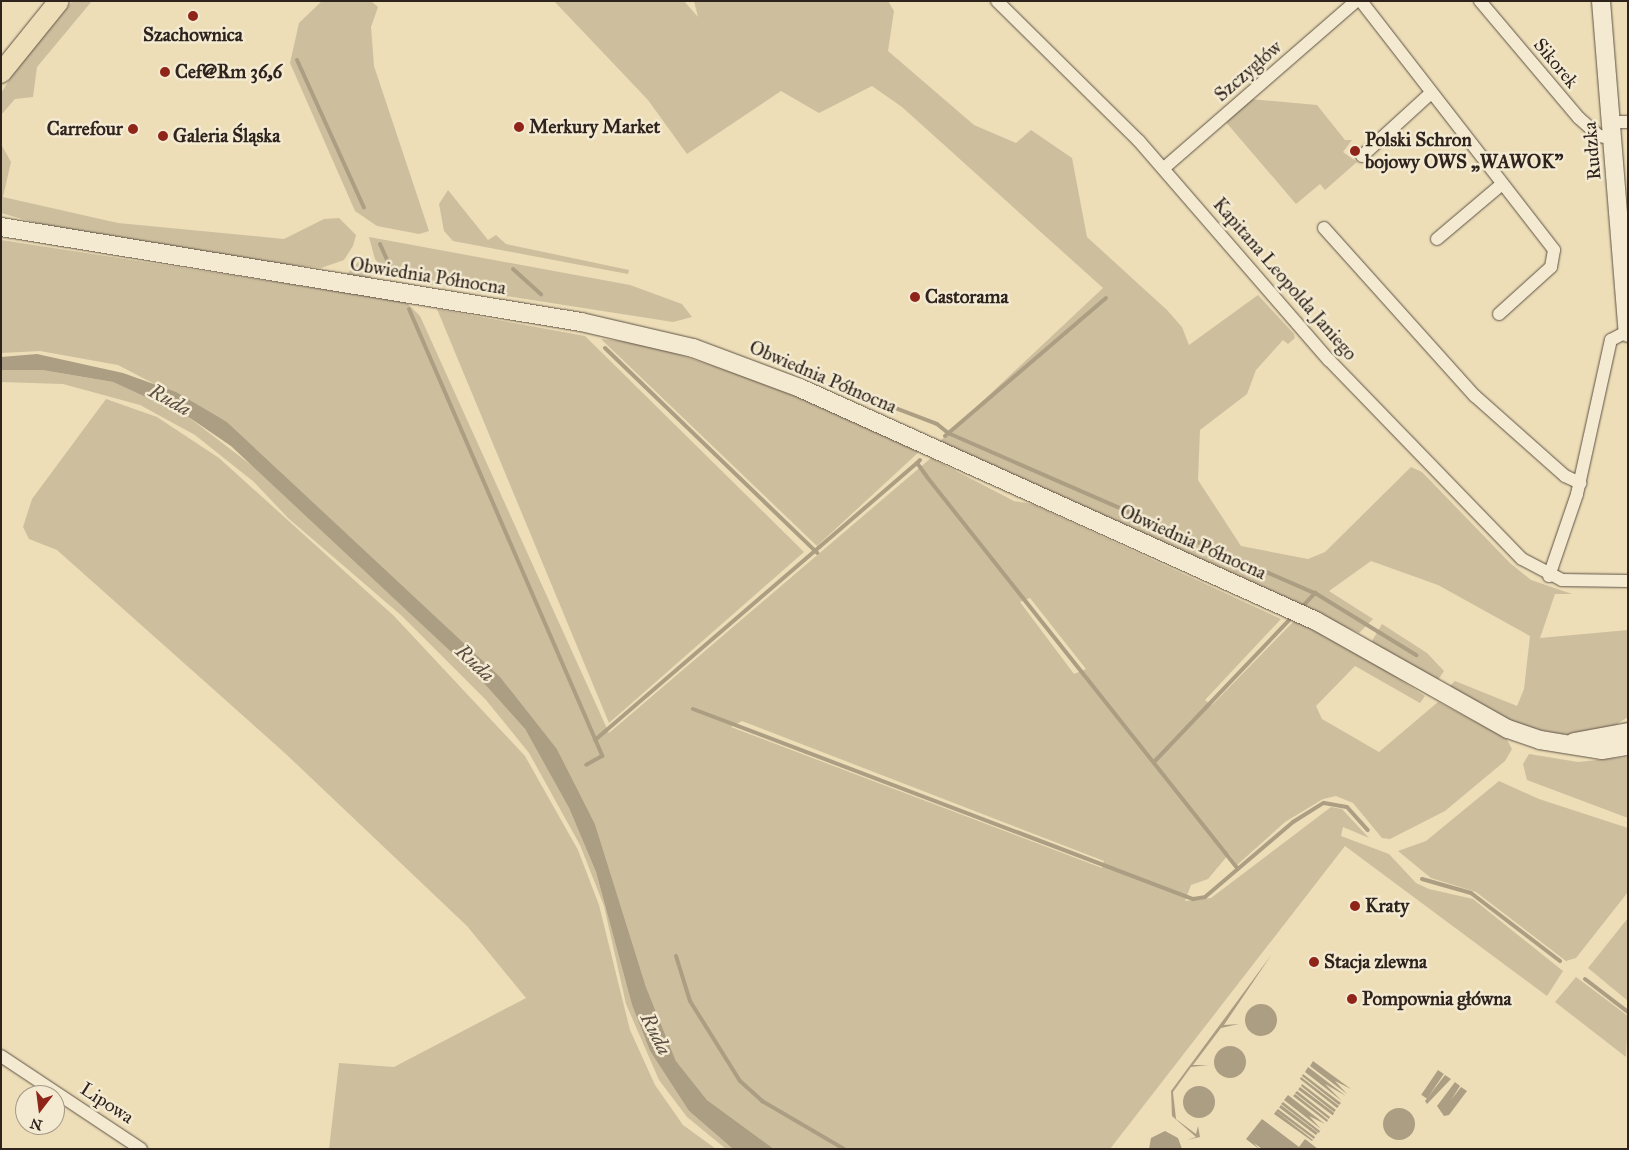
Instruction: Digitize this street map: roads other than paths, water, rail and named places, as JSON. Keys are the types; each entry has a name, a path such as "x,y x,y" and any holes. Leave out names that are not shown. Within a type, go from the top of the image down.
{"main road":[{"path":"1,73 59,1"},
{"name":"Rudzka","path":"1601,1 1617,127 1628,332"},
{"name":"Obwiednia Północna","path":"2,227 604,326 721,358 816,395 1316,621 1508,729 1565,744 1602,750 1628,746"},
{"name":"Obwiednia Północna","path":"1565,744 1628,732"}],"street":[{"name":"Kapitana Leopolda Janiego","path":"997,1 1164,168 1337,368 1515,553 1548,576 1573,582 1628,581"},
{"name":"Szczygłów","path":"1164,168 1356,1"},
{"path":"1360,1 1552,247 1554,258 1551,267 1499,314"},
{"name":"Sikorek","path":"1480,1 1579,118 1599,136 1617,127"},
{"path":"1362,156 1431,93"},
{"path":"1437,239 1502,184"},
{"path":"1324,228 1475,396 1565,476 1580,483"},
{"path":"1548,576 1580,483 1611,340 1628,332"},
{"name":"Lipowa","path":"1,1056 141,1149"}],"water":[{"name":"Ruda","path":"37,354 123,373 176,392 227,422 500,677 557,749 595,824 646,987 676,1061 707,1100 774,1149 733,1149 689,1111 650,1051 632,1005 596,872 569,808 525,729 480,679 231,446 187,416 113,382 42,370 1,370 1,357"},
{"path":"1272,954 1224,1025 1239,1024 1221,1028 1193,1065 1208,1065 1191,1067 1173,1092 1176,1119 1196,1134 1198,1126 1200,1137 1187,1140 1196,1137 1172,1116 1171,1091"},
{"path":"1261,1004 1273,1008 1277,1020 1273,1032 1261,1036 1249,1032 1245,1020 1249,1008"},
{"path":"1230,1046 1242,1050 1246,1062 1242,1074 1230,1078 1218,1074 1214,1062 1218,1050"},
{"path":"1313,1061 1351,1089 1335,1081 1347,1094 1310,1066"},
{"path":"1308,1067 1346,1096 1325,1084 1342,1101 1305,1072"},
{"path":"1438,1070 1444,1074 1427,1099 1421,1095"},
{"path":"1303,1074 1341,1103 1339,1105 1302,1076"},
{"path":"1445,1075 1451,1079 1427,1104 1425,1101"},
{"path":"1301,1077 1339,1106 1337,1108 1300,1079"},
{"path":"1455,1082 1460,1086 1451,1100 1461,1087 1467,1091 1449,1115 1444,1116 1437,1106"},
{"path":"1302,1084 1336,1110 1334,1112 1301,1086"},
{"path":"1199,1086 1211,1090 1215,1102 1211,1114 1199,1118 1187,1114 1183,1102 1187,1090"},
{"path":"1300,1087 1334,1113 1333,1115 1298,1089"},
{"path":"1297,1091 1330,1117 1329,1119 1295,1093"},
{"path":"1295,1094 1328,1120 1327,1122 1293,1096"},
{"path":"1288,1095 1325,1124 1309,1116 1321,1129 1284,1100"},
{"path":"1283,1102 1320,1131 1319,1133 1281,1104"},
{"path":"1281,1105 1318,1133 1316,1135 1279,1107"},
{"path":"1399,1108 1411,1112 1415,1124 1411,1136 1399,1140 1387,1136 1383,1124 1387,1112"},
{"path":"1278,1109 1315,1137 1314,1139 1276,1111"},
{"path":"1276,1111 1313,1140 1274,1114"},
{"path":"1262,1119 1299,1147 1305,1139 1318,1149 1262,1149 1254,1143 1259,1149 1246,1139"},
{"path":"1165,1131 1178,1138 1182,1149 1149,1149 1151,1138"}],"waterway":[{"path":"297,60 364,208"},
{"path":"380,244 392,271"},
{"path":"513,269 541,294"},
{"path":"945,436 1106,298"},
{"path":"409,309 602,756 586,765"},
{"path":"605,348 817,553"},
{"path":"864,396 937,424 948,433 1315,593 1416,655"},
{"path":"920,460 917,463 927,477 1238,869"},
{"path":"595,740 917,463"},
{"path":"1301,608 1315,593"},
{"path":"1154,762 1292,617"},
{"path":"693,709 1193,899 1205,897 1293,822 1324,803 1347,807 1368,830"},
{"path":"1422,879 1471,893 1560,961"},
{"path":"676,956 690,1001 740,1081 762,1101 844,1149"},
{"path":"1585,979 1628,1012"}],"place":[{"name":"Szachownica","path":"193,16"},
{"name":"Cef@Rm 36,6","path":"165,72"},
{"name":"Merkury Market","path":"519,127"},
{"name":"Carrefour","path":"133,129"},
{"name":"Galeria Śląska","path":"163,136"},
{"name":"Polski Schron bojowy OWS „WAWOK”","path":"1355,151"},
{"name":"Castorama","path":"915,297"},
{"name":"Kraty","path":"1355,906"},
{"name":"Stacja zlewna","path":"1314,962"},
{"name":"Pompownia główna","path":"1352,999"}]}
